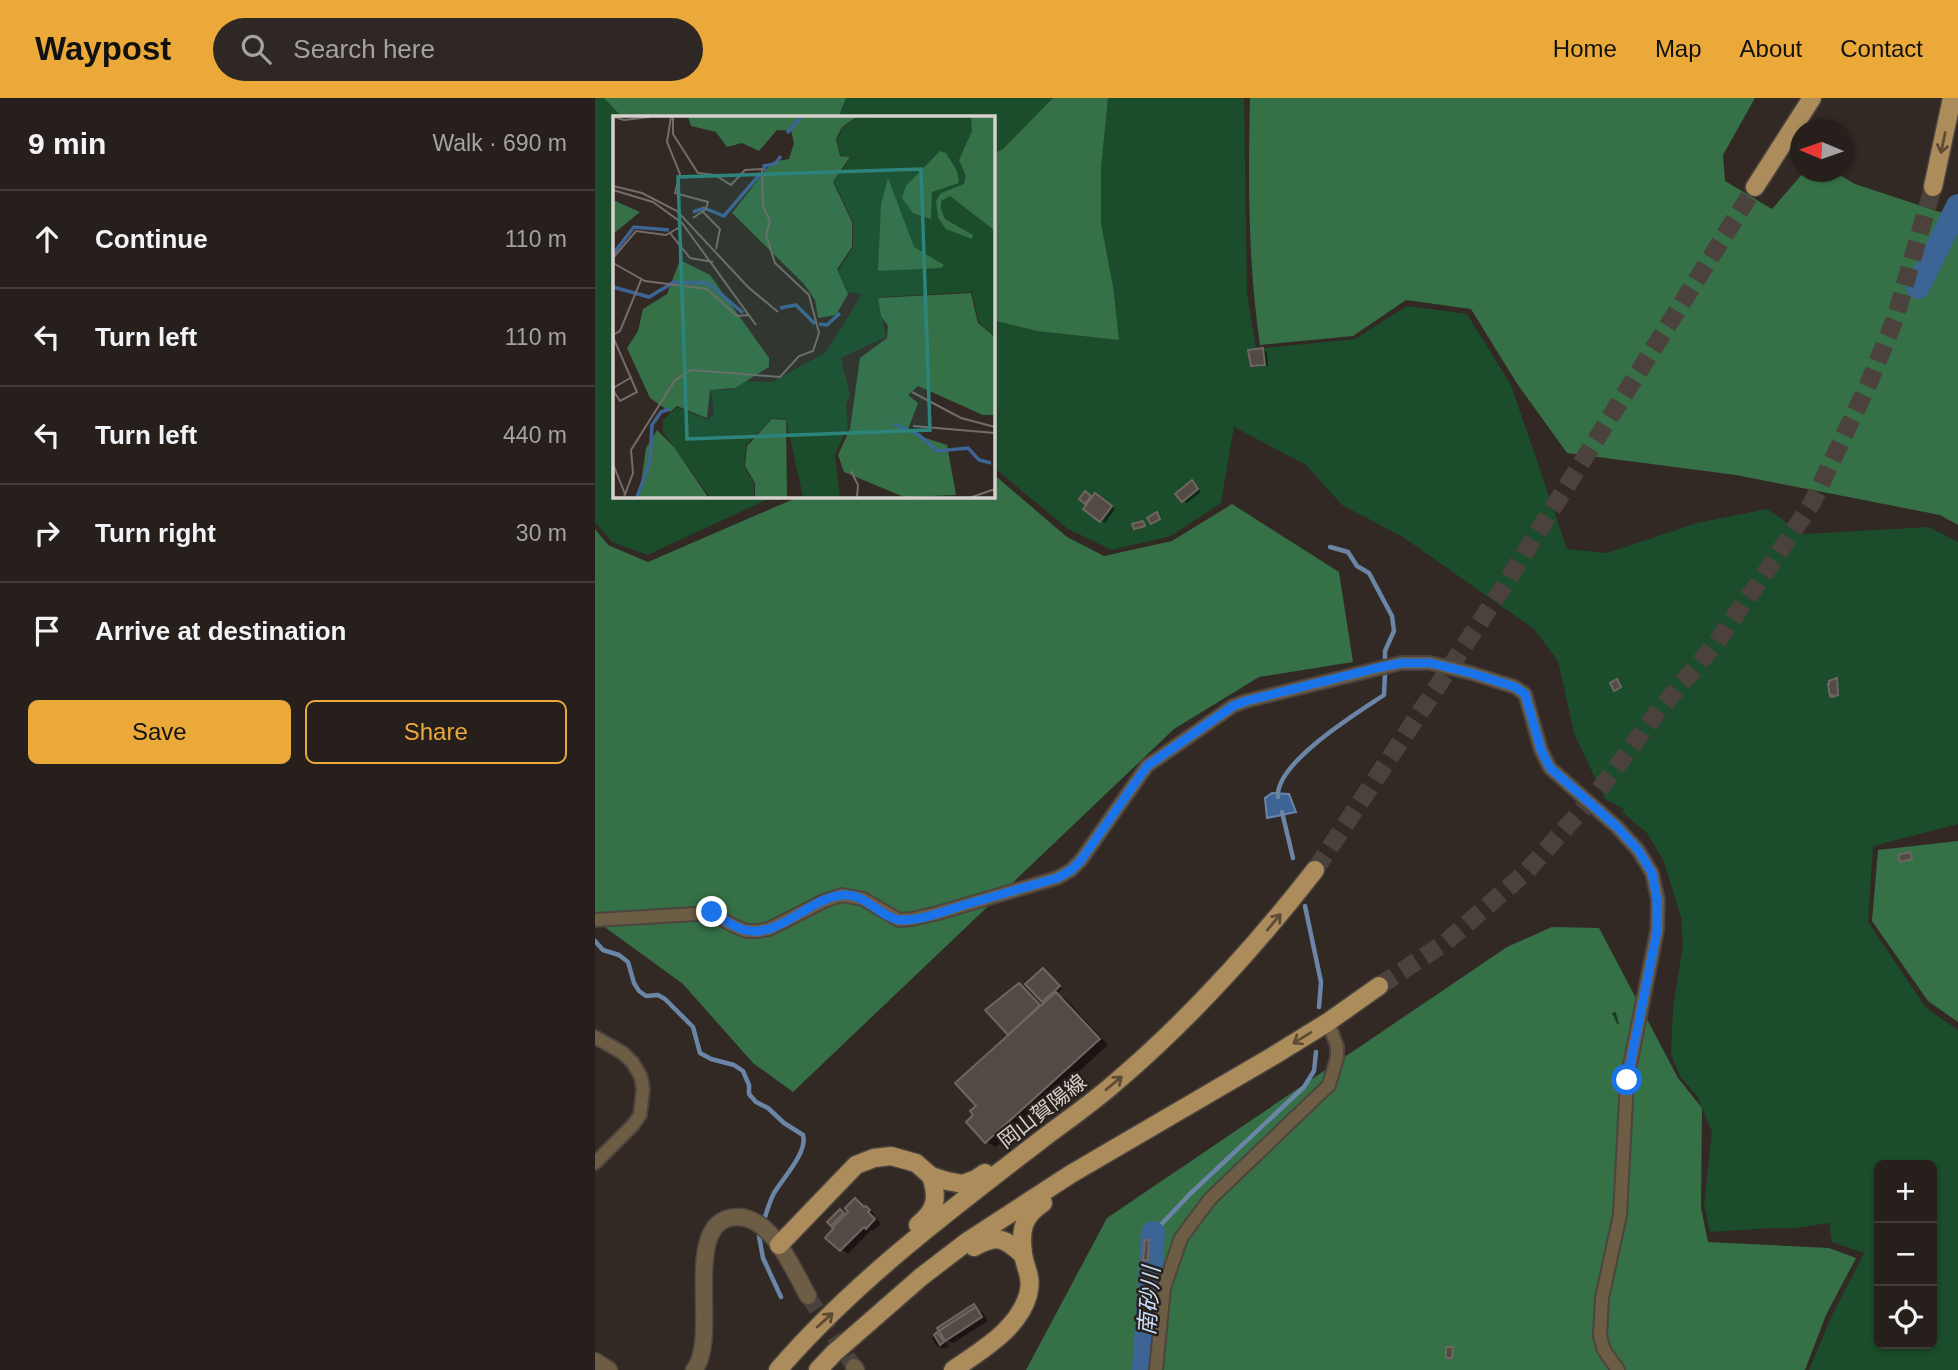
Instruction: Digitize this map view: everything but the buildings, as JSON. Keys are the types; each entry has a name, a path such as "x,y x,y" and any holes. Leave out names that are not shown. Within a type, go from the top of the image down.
{"main road":[{"path":"1755,187 1812,98"},
{"path":"1933,187 1952,98"},
{"name":"岡山賀陽線","path":"778,1370 809,1334 866,1282 957,1205 1115,1083 1181,1024 1254,946 1315,870"},
{"path":"818,1370 865,1325 968,1241 1098,1158 1328,1022 1379,986"},
{"path":"779,1245 856,1165 874,1158 891,1156 916,1163 932,1176 963,1184 976,1179 1063,1114 1089,1103"},
{"path":"953,1370 997,1339 1023,1308 1030,1282 1023,1255 1023,1226 1026,1218 1034,1209 1071,1184 1098,1158"},
{"path":"866,1282 896,1243 932,1210 936,1202 936,1191 932,1176"},
{"path":"865,1325 895,1307 976,1245 996,1238 1005,1240 1023,1255"}],"street":[{"path":"595,920 712,912 746,931 758,931 769,929 824,901 842,895 863,899 899,920 938,913 1057,878 1071,870 1081,860 1147,766 1233,706 1401,663 1430,663 1515,687 1525,694 1541,750 1550,768 1617,827 1638,850 1652,873 1657,900 1657,931 1627,1080 1621,1215 1602,1298 1600,1336 1604,1350 1618,1370"},
{"path":"1157,1370 1164,1288 1181,1238 1210,1199 1329,1085 1338,1058 1337,1046 1328,1022"},
{"path":"595,1037 623,1053 633,1063 641,1077 643,1103 640,1115 633,1125 595,1163"},
{"path":"694,1370 699,1364 705,1339 706,1242 720,1221 742,1217 760,1226 779,1245 809,1296"},
{"path":"595,1361 610,1370"}],"green space":[{"path":"595,98 1244,98 1247,293 1256,349 1355,339 1407,306 1467,314 1511,385 1567,549 1607,553 1697,523 1767,509 1804,534 1929,527 1958,542 1958,824 1873,846 1868,922 1927,1009 1958,1030 1958,1370 1809,1370 1831,1317 1864,1253 1832,1242 1829,1223 1796,1228 1710,1232 1704,1204 1712,1132 1697,1096 1680,1076 1671,1054 1673,1008 1683,945 1681,917 1664,862 1647,833 1622,812 1624,809 1605,799 1574,733 1558,661 1534,629 1403,537 1342,505 1306,465 1234,427 1221,503 1171,536 1112,550 1068,529 994,468 994,116 613,116 613,497 773,497 647,555 612,542 595,522"},
{"path":"604,98 846,98 838,116 621,116"},
{"path":"1053,98 1108,98 1101,168 1101,224 1113,286 1119,340 1037,331 994,320 994,153 1003,149"},
{"path":"1250,98 1755,98 1723,155 1725,181 1772,209 1795,182 1852,182 1958,218 1958,525 1940,515 1736,475 1567,453 1516,382 1471,309 1406,300 1353,336 1260,345 1253,284"},
{"path":"994,475 1067,537 1104,556 1172,541 1232,504 1339,572 1353,662 1259,677 1174,729 793,1092 753,1063 683,984 595,920 595,529 608,545 648,562 798,497 994,497"},
{"path":"1958,841 1958,1022 1928,1001 1872,921 1878,850"},
{"path":"1552,927 1599,928 1678,1078 1702,1108 1701,1208 1708,1242 1829,1248 1856,1258 1826,1315 1805,1370 1026,1370 1107,1218 1507,947"}],"water":[{"path":"1272,793 1289,794 1296,812 1267,818 1265,798"}],"waterway":[{"path":"1918,287 1958,206"},
{"path":"1330,547 1348,552 1357,566 1369,573 1392,616 1394,631 1385,651 1385,658"},
{"path":"1278,797 1289,769 1303,755 1338,726 1384,695 1385,673"},
{"path":"1282,812 1293,858"},
{"path":"1305,906 1321,982 1319,1007"},
{"path":"595,941 603,950 619,955 628,962 639,991 646,996 658,995 665,999 693,1027 700,1053 743,1071 749,1085 749,1094 756,1102 803,1135 802,1149 774,1193 763,1224"},
{"path":"1153,1233 1191,1193 1304,1087 1314,1071 1316,1052"},
{"path":"760,1232 763,1258 781,1297"},
{"name":"南砂川","path":"1144,1370 1153,1233"}],"tunnel":[{"path":"1315,870 1502,589 1755,187"},
{"path":"1379,986 1446,942 1525,873 1596,794 1656,714 1716,643 1763,576 1812,503 1868,385 1895,319 1933,187"},
{"path":"808,1296 854,1367"}],"route":[{"path":"712,912 746,931 758,931 769,929 824,901 842,895 863,899 899,920 912,919 1057,878 1081,860 1147,766 1233,706 1377,668 1401,663 1430,663 1515,687 1525,694 1541,750 1550,768 1617,827 1638,850 1652,873 1657,900 1657,931 1627,1080"}]}
